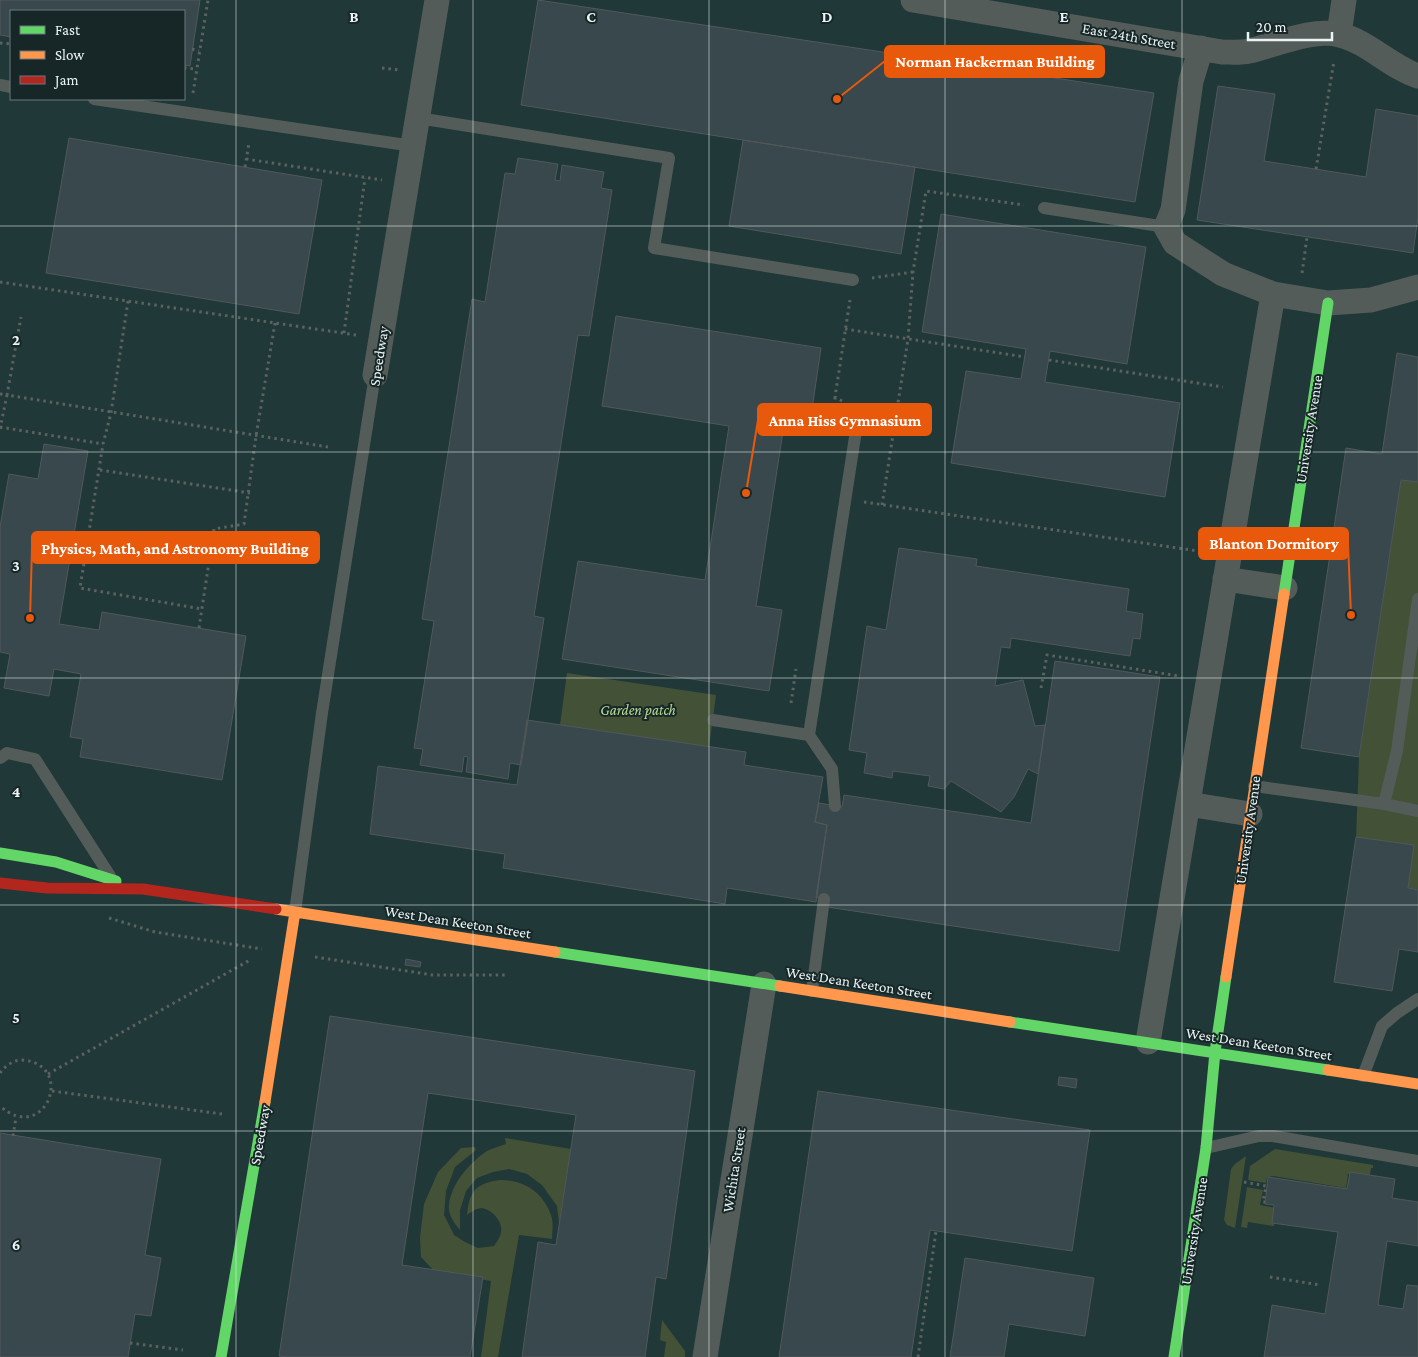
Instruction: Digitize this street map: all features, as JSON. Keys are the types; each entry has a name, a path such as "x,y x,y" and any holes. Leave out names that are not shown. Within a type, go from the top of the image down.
{"main road":[{"name":"University Avenue","path":"1174,1357 1206,1148 1215,1052 1328,303"},
{"path":"0,853 56,862 143,889"},
{"path":"0,883 47,888 143,889"},
{"name":"West Dean Keeton Street","path":"143,889 1418,1084"},
{"name":"Speedway","path":"221,1357 264,1110 295,912"}],"street":[{"name":"Speedway","path":"375,375 437,0"},
{"name":"East 24th Street","path":"913,0 1222,52 1247,52 1326,34"},
{"path":"1344,0 1326,34 1360,42 1406,72 1418,76"},
{"path":"1201,48 1193,72 1172,210 1166,227 1175,243 1223,274 1273,294 1328,303 1371,300 1418,287"},
{"path":"1148,1042 1273,294"},
{"path":"1225,579 1285,588"},
{"path":"1188,804 1250,814"},
{"name":"Wichita Street","path":"705,1357 764,984"}],"lane":[{"path":"101,100 413,146"},
{"path":"418,118 669,158 654,248 853,280"},
{"path":"1044,208 1166,227"},
{"name":"Speedway","path":"295,912 322,713 375,375"},
{"path":"835,806 832,769 809,735 859,411"},
{"path":"1384,804 1397,751 1418,599"},
{"path":"713,720 809,735"},
{"path":"0,758 7,753 35,758 112,880"},
{"path":"1254,786 1384,804 1418,811"},
{"path":"812,991 824,899"},
{"path":"1364,1076 1382,1026 1396,1013 1418,999"},
{"path":"1206,1148 1259,1136 1273,1136 1418,1161"}],"path":[{"path":"192,94 208,0"},
{"path":"192,50 200,51"},
{"path":"1316,169 1333,67"},
{"path":"185,68 196,69"},
{"path":"246,159 407,184"},
{"path":"344,333 365,178"},
{"path":"882,505 908,339 913,272 926,190 1044,208"},
{"path":"1301,278 1307,237"},
{"path":"859,411 835,397 853,280 913,272"},
{"path":"0,282 381,340"},
{"path":"128,301 111,413 103,444 80,588 202,609"},
{"path":"21,318 0,428 103,444"},
{"path":"199,628 214,529 244,524 250,493 256,436 275,323"},
{"path":"845,329 1025,356"},
{"path":"1049,360 1223,387"},
{"path":"0,394 328,447"},
{"path":"100,470 250,493"},
{"path":"846,499 1198,551"},
{"path":"1041,688 1047,655 1179,676"},
{"path":"107,918 155,932 260,948"},
{"path":"317,957 433,975 510,975"},
{"path":"48,1074 250,960"},
{"path":"0,1073 9,1064 18,1060 29,1061 40,1066 48,1074 52,1082 52,1091 47,1104 36,1114 28,1117 16,1117 0,1106"},
{"path":"52,1091 222,1114"},
{"path":"14,1136 16,1117"},
{"path":"1244,1182 1266,1186 1263,1202 1265,1202"},
{"path":"918,1357 936,1231"},
{"path":"1270,1278 1320,1285"},
{"path":"130,1343 183,1350"}],"shaded area":[{"path":"0,0 1418,0 1418,1357 0,1357"}],"green space":[{"path":"1401,480 1418,482 1418,890 1408,888 1414,845 1356,839 1359,757"},
{"name":"Garden patch","path":"567,673 716,695 709,747 560,725"},
{"path":"505,1138 571,1149 559,1223 557,1206 542,1185 527,1174 509,1169 477,1178 466,1191 460,1210 460,1230 449,1212 453,1189 462,1174 474,1161 487,1151 506,1144"},
{"path":"475,1147 476,1150 455,1167 446,1191 444,1215 454,1235 478,1248 494,1246 501,1230 496,1216 481,1208 467,1215 468,1205 475,1190 483,1184 497,1180 517,1182 532,1189 543,1200 552,1221 552,1239 519,1235 498,1357 481,1357 491,1281 435,1272 421,1257 420,1238 424,1204 438,1172 461,1148"},
{"path":"1275,1149 1373,1165 1373,1168 1371,1168 1370,1175 1348,1174 1346,1188 1273,1176 1267,1177 1266,1183 1248,1180 1250,1166"},
{"path":"1246,1156 1235,1228 1227,1225 1224,1220 1231,1169"},
{"path":"1247,1187 1263,1190 1260,1205 1276,1208 1274,1226 1248,1222 1247,1228 1241,1227"},
{"path":"662,1320 685,1351 685,1357 664,1357 666,1342 660,1340"}],"building":[{"path":"0,0 200,0 190,66 185,65 185,10 10,10 10,37 0,35"},
{"path":"538,0 1154,93 1135,202 521,105"},
{"path":"1218,86 1275,94 1264,161 1366,177 1376,109 1418,116 1418,217 1413,253 1197,220"},
{"path":"69,138 322,180 299,314 46,273"},
{"path":"743,140 915,167 901,254 729,226"},
{"path":"518,158 558,164 555,180 560,181 562,165 604,172 601,188 612,190 589,336 578,335 534,616 544,618 521,765 510,763 508,779 466,772 468,757 464,756 462,772 420,765 423,749 414,748 434,621 422,619 472,299 485,302 505,173 515,174"},
{"path":"941,214 1146,247 1127,364 1050,351 1045,382 1180,403 1165,497 951,463 966,371 1021,379 1026,349 922,332"},
{"path":"616,316 821,348 811,416 786,412 756,606 782,610 769,691 562,659 578,561 705,580 729,426 602,406"},
{"path":"1397,353 1418,357 1418,482 1401,480 1359,757 1301,748 1346,448 1382,454"},
{"path":"44,444 88,451 59,624 99,630 102,612 246,636 222,780 80,757 83,739 70,737 81,674 54,669 49,696 4,688 10,654 0,652 0,527 9,474 38,479"},
{"path":"899,548 977,559 976,566 1129,589 1126,611 1143,614 1140,639 1133,638 1130,656 1011,638 1010,648 1001,647 995,686 1023,680 1035,726 1045,725 1038,774 1028,769 1014,797 1001,812 951,781 944,789 928,786 930,776 893,771 892,778 864,773 867,753 849,750 867,626 886,630"},
{"path":"1055,661 1160,677 1119,951 827,907 824,899 816,897 827,825 815,822 819,803 842,807 844,795 1031,823"},
{"path":"527,720 746,752 744,765 823,777 815,822 827,825 816,902 727,888 725,904 503,868 505,854 370,834 378,766 517,785"},
{"path":"1356,837 1414,845 1408,888 1418,890 1418,952 1399,949 1392,991 1334,982"},
{"path":"406,959 421,962 420,967 405,965"},
{"path":"330,1016 695,1071 666,1279 656,1277 645,1357 522,1357 538,1242 556,1245 576,1115 428,1093 402,1265 483,1277 470,1357 279,1356"},
{"path":"1059,1077 1077,1079 1076,1088 1058,1085"},
{"path":"818,1091 1090,1130 1072,1251 930,1230 911,1357 779,1357"},
{"path":"0,1133 161,1159 145,1255 161,1258 151,1316 135,1314 128,1357 0,1357"},
{"path":"1350,1172 1395,1179 1392,1198 1418,1202 1418,1246 1387,1241 1378,1305 1403,1309 1407,1285 1418,1286 1418,1357 1264,1357 1272,1305 1325,1314 1338,1232 1272,1223 1274,1205 1265,1204 1268,1177 1347,1189"},
{"path":"965,1258 1094,1278 1085,1336 1009,1324 1004,1357 950,1357"}],"traffic: fast":[{"path":"1284,594 1328,303"},
{"path":"0,853 56,862 116,881"},
{"path":"555,952 780,986"},
{"path":"1174,1357 1206,1148 1215,1052 1226,977"},
{"path":"1010,1022 1328,1070"},
{"path":"221,1357 265,1102"}],"traffic: slow":[{"path":"1226,977 1284,594"},
{"path":"276,909 555,952"},
{"path":"265,1102 295,912"},
{"path":"780,986 1010,1022"},
{"path":"1328,1070 1418,1084"}],"traffic: jam":[{"path":"0,883 47,888 143,889 276,909"}],"place":[{"name":"Norman Hackerman Building","path":"837,99"},
{"name":"Anna Hiss Gymnasium","path":"746,493"},
{"name":"Blanton Dormitory","path":"1351,615"},
{"name":"Physics, Math, and Astronomy Building","path":"30,618"}]}
